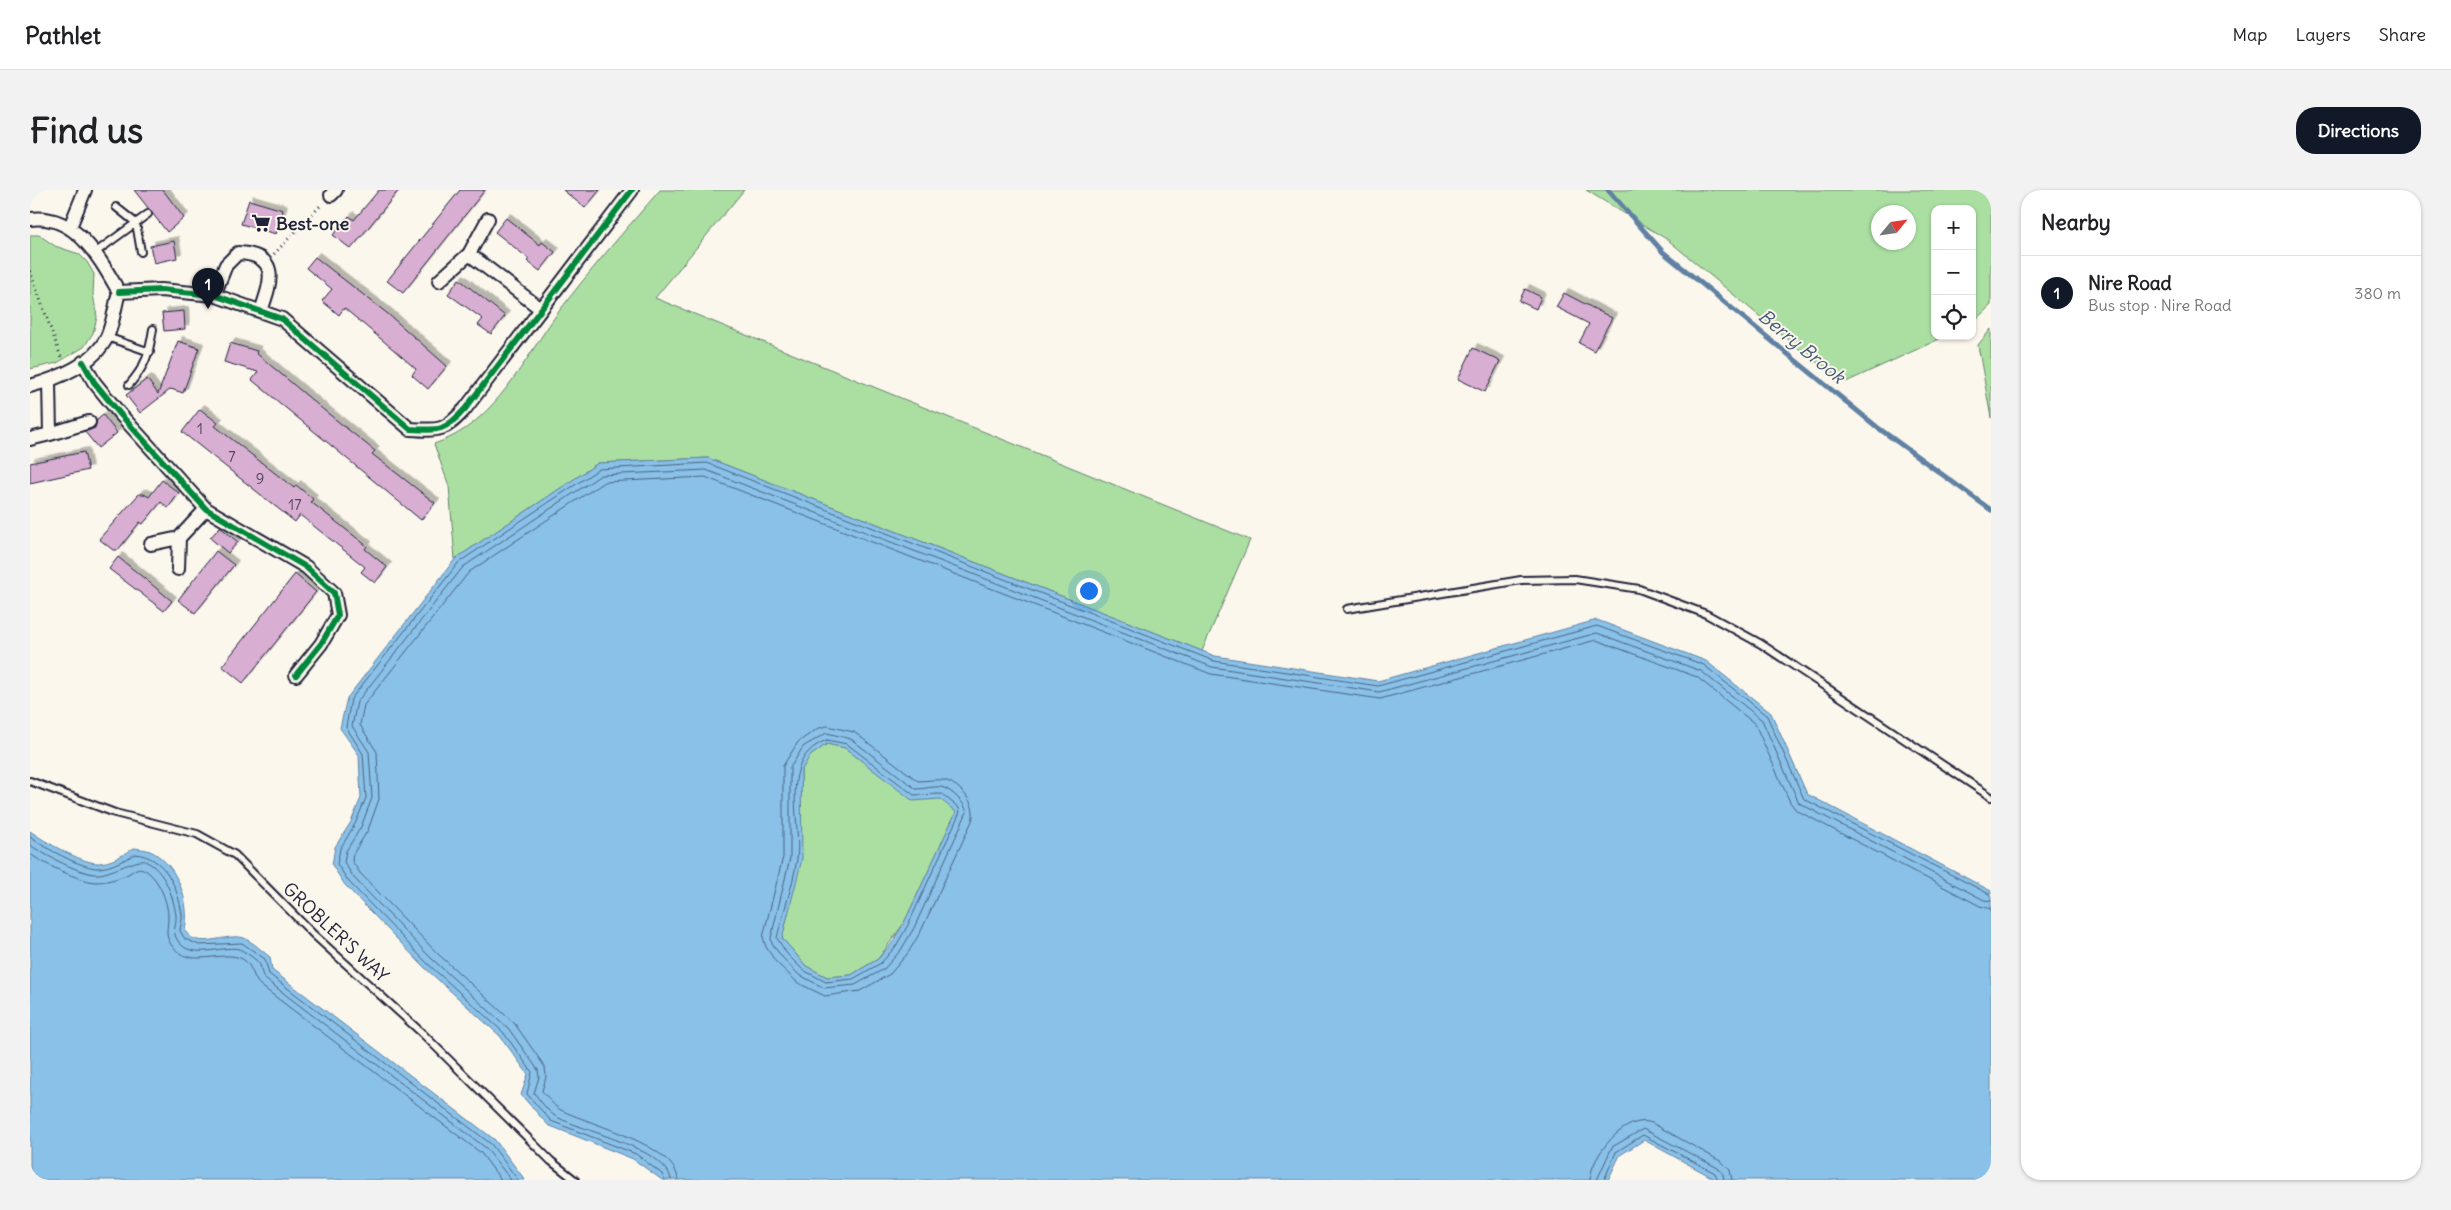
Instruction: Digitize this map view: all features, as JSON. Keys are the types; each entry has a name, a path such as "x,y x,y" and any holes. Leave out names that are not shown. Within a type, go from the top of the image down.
{"street":[{"path":"70,227 85,190"},
{"path":"119,292 161,290 214,295 282,319 410,429 433,431 450,425 465,410 632,190"},
{"path":"30,219 39,218 70,227 96,252 119,292 107,337 98,350 67,373 30,386"},
{"path":"439,281 469,254 488,219"},
{"path":"214,295 226,265 238,253 253,254 266,262 271,276 261,311"},
{"path":"469,254 541,309"},
{"path":"83,362 94,382 120,414 206,509 306,567 334,593 338,615 321,644 296,675"},
{"path":"48,381 50,434"},
{"path":"30,439 89,422"},
{"path":"151,544 178,538 206,509"},
{"path":"178,538 178,569"}],"lane":[{"path":"116,207 136,223 141,252"},
{"path":"96,252 148,214"},
{"path":"129,385 144,368 150,352 153,329"},
{"path":"107,337 150,352"},
{"path":"1347,610 1520,580 1575,579 1639,589 1706,614 1761,644 1991,797"},
{"name":"GROBLER'S WAY","path":"30,781 115,813 197,834 235,855 313,934 422,1033 551,1161 575,1180"}],"path":[{"path":"266,262 333,192"},
{"path":"30,271 67,373"}],"green space":[{"path":"660,190 744,190 655,298 1250,540 1202,651 708,458 598,463 455,559 449,486 434,444 455,435 474,422 491,406 506,388 560,310"},
{"path":"1586,190 1991,190 1991,305 1976,319 1976,205 1931,205 1931,340 1937,340 1846,382 1806,355 1668,240"},
{"path":"30,235 39,235 55,246 79,254 87,262 94,274 93,294 97,317 93,333 84,347 57,363 30,369"},
{"path":"1991,329 1991,418 1978,345"},
{"path":"827,744 845,748 913,800 940,798 956,812 904,923 878,959 851,975 827,977 806,966 782,938 788,914 801,812 801,771 810,756"}],"water":[{"path":"708,458 1215,656 1378,681 1597,620 1706,661 1771,713 1807,794 1991,891 1991,1180 1717,1180 1644,1140 1620,1155 1608,1180 662,1180 633,1159 548,1125 521,1095 528,1074 500,1036 424,967 345,885 332,865 335,847 351,822 361,798 359,755 340,728 347,698 455,559 598,463","holes":["827,744 845,748 913,801 940,799 956,812 904,923 892,943 878,959 851,975 827,977 806,966 782,938 802,859 801,771 810,756"]},
{"path":"30,831 63,851 91,862 108,862 134,848 148,850 160,857 175,874 180,885 186,908 185,930 190,936 196,940 204,941 237,937 244,938 254,944 270,957 272,970 495,1140 525,1180 30,1180"}],"building":[{"path":"134,190 163,190 184,218 167,232"},
{"path":"379,190 399,190 351,249 333,235 349,216 354,220"},
{"path":"460,190 485,190 403,293 387,281"},
{"path":"563,190 600,190 585,208"},
{"path":"249,200 283,210 276,234 241,224"},
{"path":"506,218 540,245 542,242 555,252 540,271 527,261 529,259 495,232"},
{"path":"174,241 177,258 154,263 150,246"},
{"path":"315,257 388,314 447,366 428,389 412,375 416,369 344,308 339,315 322,301 332,289 306,268"},
{"path":"459,279 505,316 491,334 478,325 483,319 448,294"},
{"path":"1525,289 1541,297 1536,309 1519,301"},
{"path":"1564,293 1612,318 1594,351 1579,343 1589,324 1556,307"},
{"path":"184,311 185,329 164,331 162,313"},
{"path":"178,341 199,348 183,393 171,389 140,413 126,395 147,379 158,394"},
{"path":"230,343 257,351 256,353 375,451 372,454 435,503 421,520 252,380 258,372 224,362"},
{"path":"1473,348 1500,361 1485,392 1458,379"},
{"path":"200,409 218,423 215,426 294,488 296,485 313,499 311,502 367,546 365,549 387,567 375,583 361,572 365,567 300,515 295,522 182,432"},
{"path":"103,415 117,433 98,448 85,432 95,428 97,420"},
{"path":"84,452 88,470 30,483 30,463"},
{"path":"162,480 179,493 168,508 161,502 143,524 140,522 118,550 113,550 99,539 139,494 149,497"},
{"path":"220,527 238,542 228,553 210,538"},
{"path":"216,551 234,565 195,613 178,600"},
{"path":"118,557 172,601 164,611 109,569"},
{"path":"295,574 316,592 243,683 222,666"}],"waterway":[{"name":"Berry Brook","path":"1608,190 1663,252 1877,427 1991,510"}],"cycle path":[{"path":"119,292 161,290 214,295 282,319 410,429 428,430 441,428 447,426 465,409 632,190"},
{"path":"83,362 94,382 120,414 206,509 306,567 334,593 338,615 321,644 296,675"}],"place":[{"name":"Best-one","path":"261,223"},
{"name":"Nire Road","path":"208,309"}]}
